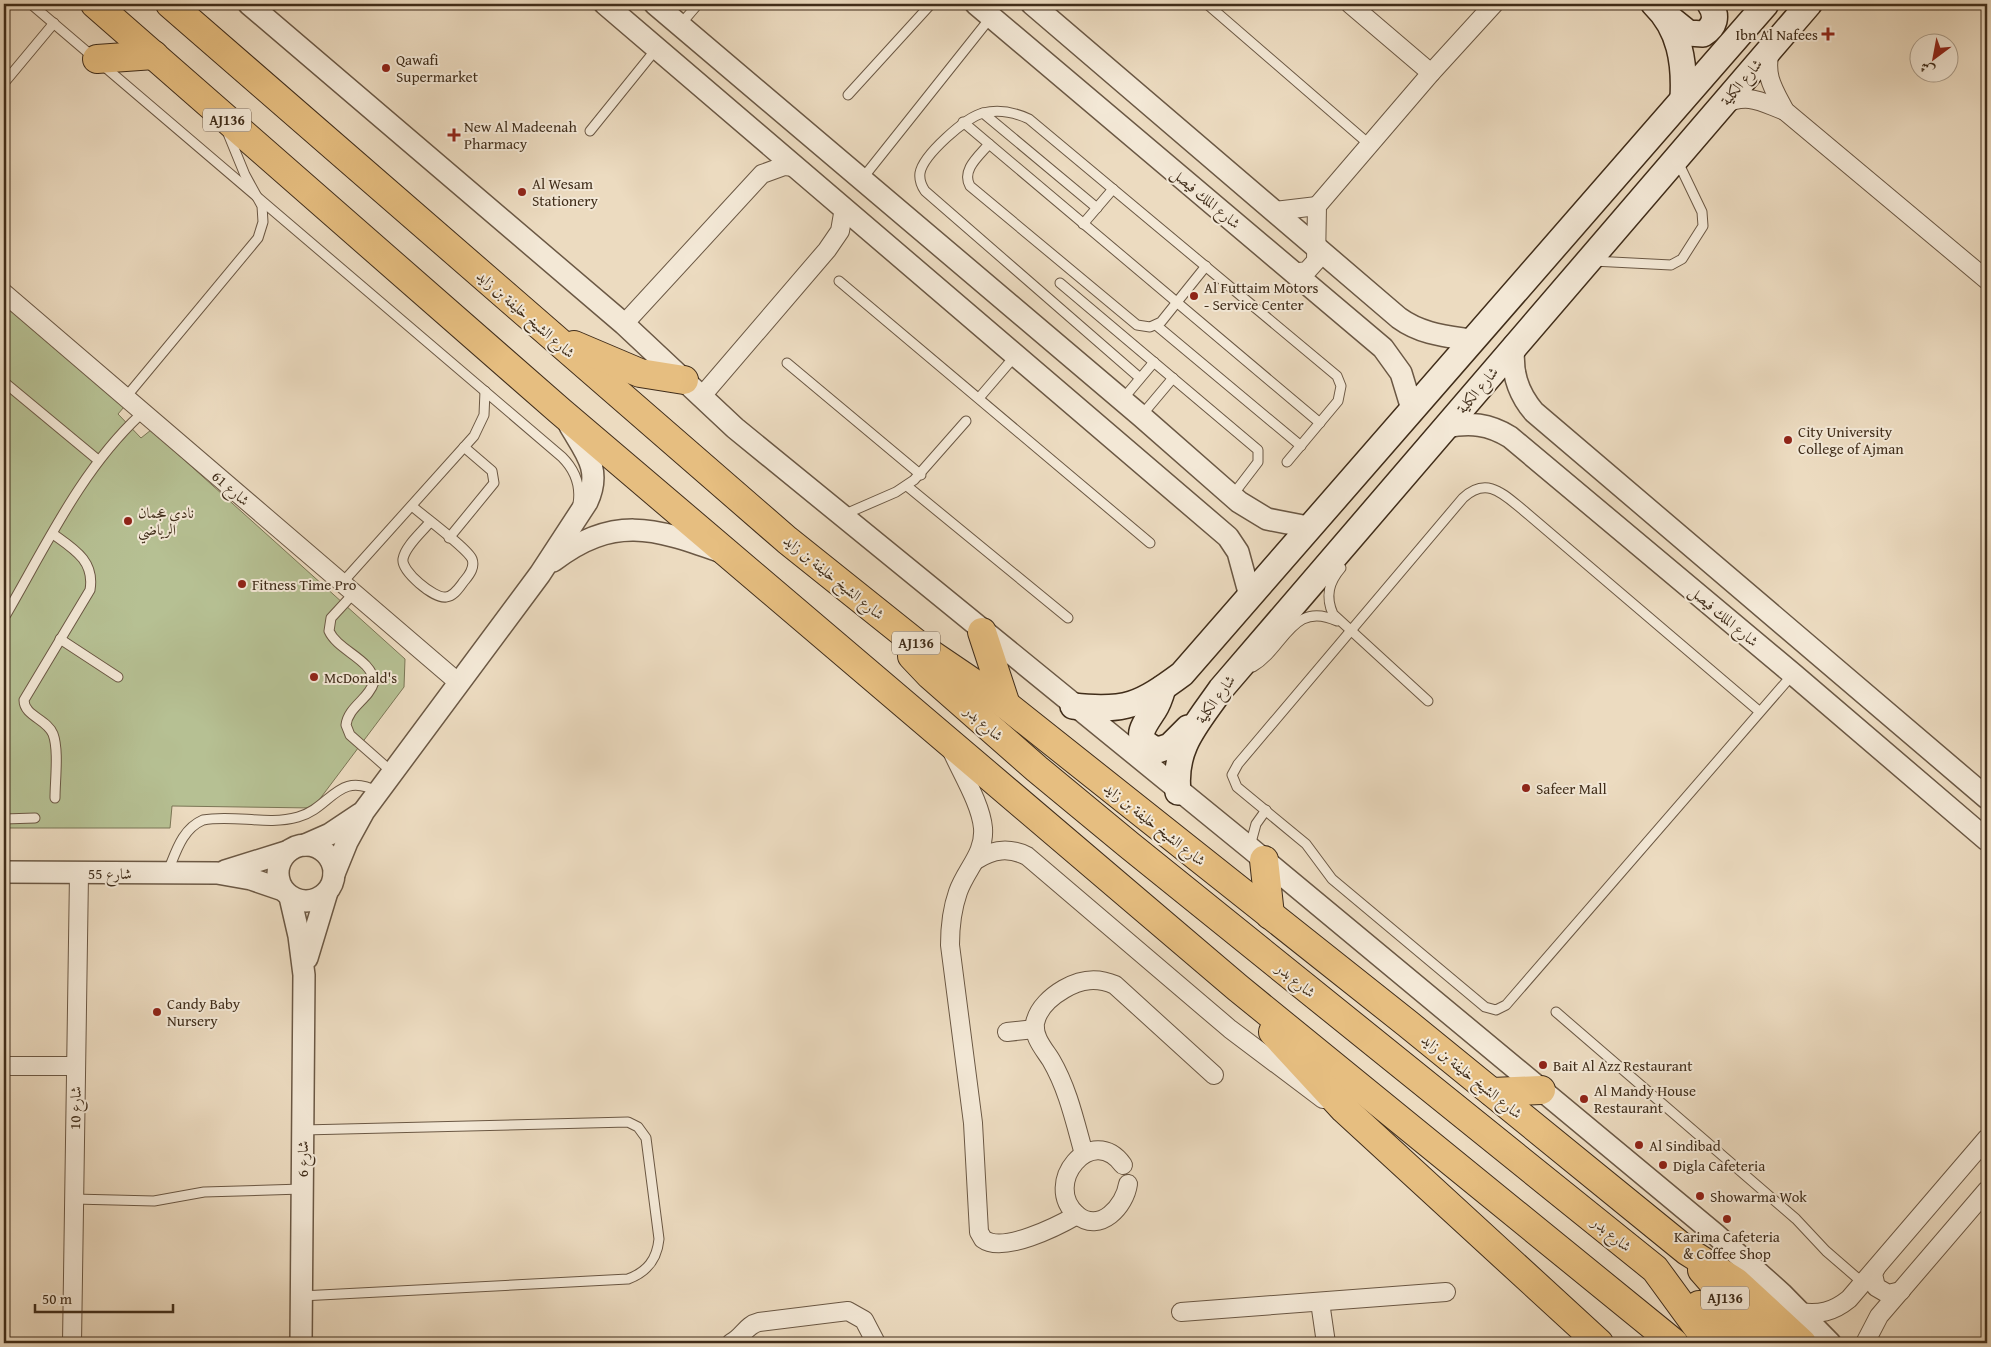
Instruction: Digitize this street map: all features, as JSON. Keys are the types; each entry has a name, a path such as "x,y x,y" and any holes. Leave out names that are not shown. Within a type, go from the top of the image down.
{"main road":[{"name":"AJ136","path":"95,4 560,411 734,556 946,740 1238,988 1674,1343"},
{"name":"شارع الشيخ خليفة بن زايد","path":"170,4 787,540 922,648 1006,705 1492,1092 1687,1251 1736,1282 1802,1343"},
{"path":"1659,9 1688,33 1702,34 1713,25 1715,18 1710,4"},
{"path":"1073,706 1102,710 1119,708 1142,701 1182,674 1308,527 1766,4"},
{"name":"شارع الكلية","path":"1178,792 1178,760 1182,748 1199,721 1236,672 1514,345 1590,261 1676,157 1809,4"},
{"path":"1659,9 1675,34 1682,56 1684,76 1683,98"},
{"path":"97,59 154,55"},
{"path":"550,335 640,373 692,389"},
{"name":"شارع بدر","path":"882,617 930,676 1038,769 1655,1269 1709,1343"},
{"path":"982,632 1006,705"},
{"path":"1163,688 1155,709 1142,726 1142,736 1149,745 1158,750 1170,746 1199,721"},
{"path":"1257,854 1270,915"},
{"path":"1238,988 1297,1060 1369,1131 1590,1340"},
{"path":"1492,1092 1541,1090"},
{"name":"شارع الشيخ خليفة بن زايد","path":"1687,1251 1766,1343"},
{"path":"1655,1269 1702,1308 1735,1343"}],"street":[{"path":"249,4 624,324 734,428 1178,792 1257,854 1749,1263 1830,1343"},
{"path":"605,4 1228,537 1238,552 1250,596"},
{"path":"655,4 1141,416 1232,496 1252,512 1267,519 1308,527"},
{"path":"1032,4 1411,326 1427,333 1472,340"},
{"path":"1350,4 1431,73"},
{"path":"1294,273 1307,271 1312,266 1317,254 1317,206 1431,73 1494,4"},
{"name":"شارع الملك فيصل","path":"984,10 1370,336 1393,359 1401,373 1412,409"},
{"path":"1770,48 1767,72 1770,83 1786,111"},
{"path":"1721,106 1739,99 1751,98 1786,111 1987,280"},
{"path":"624,324 762,174 784,166 795,167"},
{"path":"1275,211 1317,206"},
{"path":"692,389 827,250 840,231 844,208"},
{"name":"شارع 61","path":"4,293 459,683"},
{"path":"1514,345 1513,357 1516,382 1534,412 1987,798"},
{"path":"364,811 540,574 591,493 594,473 587,453 560,411"},
{"path":"1121,444 1128,444 1140,436 1143,430 1141,416"},
{"name":"شارع الملك فيصل","path":"1446,427 1477,424 1502,432 1793,674 1987,840"},
{"path":"1587,502 1586,496 1592,483 1597,479 1610,477"},
{"path":"540,574 552,562 579,544 594,537 622,530 665,533 734,556"},
{"path":"946,740 981,817 983,838 976,860 958,891 950,927 950,945 975,1150 979,1232 983,1239 995,1244 1033,1235 1077,1215"},
{"name":"شارع 55","path":"217,873 296,848 342,827 364,811"},
{"name":"شارع 6","path":"304,976 313,933 330,883 347,842 364,811"},
{"path":"296,848 322,850 333,865 330,883 319,898 300,901 287,894 277,875 278,866 296,848"},
{"path":"976,860 1001,850 1019,852 1027,856 1230,1029 1315,1094 1369,1131"},
{"name":"شارع 55","path":"4,872 79,874 217,873 251,879 287,894"},
{"name":"شارع 10","path":"72,1343 79,874"},
{"name":"شارع 6","path":"287,894 299,936 304,976 301,1343"},
{"path":"1084,1154 1065,1090 1051,1060 1038,1040 1035,1029 1040,1012 1058,992 1088,979 1106,981 1122,990 1214,1075"},
{"path":"1007,1032 1035,1029"},
{"path":"4,1066 76,1066"},
{"path":"1799,1312 1820,1313 1831,1311 1848,1299 1987,1138"},
{"path":"1123,1165 1109,1153 1096,1150 1084,1154 1071,1166 1065,1182 1067,1200 1077,1215 1091,1220 1105,1218 1122,1204 1128,1184"},
{"path":"1865,1343 1872,1326 1987,1190"},
{"path":"1876,1268 1873,1274 1876,1287 1888,1294 1900,1291"},
{"path":"1180,1312 1446,1292"},
{"path":"1320,1302 1326,1343"},
{"path":"731,1343 739,1339 749,1325 759,1322 848,1311 864,1320 876,1343"}],"lane":[{"path":"31,4 254,192 567,463 578,484 579,500 575,521"},
{"path":"680,25 698,4"},
{"path":"848,95 931,4"},
{"path":"1207,4 1370,145"},
{"path":"862,180 984,10"},
{"path":"4,83 54,23"},
{"path":"590,131 657,47"},
{"path":"1140,378 925,191 920,178 922,167 963,122 983,113 1006,112 1029,119 1337,376 1341,386 1340,396 1287,462"},
{"path":"983,113 1097,208"},
{"path":"126,397 258,238 261,230 263,214 237,158 222,114"},
{"path":"963,122 1320,423"},
{"path":"989,144 968,169 966,175 970,186 1130,320 1144,327 1156,325 1206,266"},
{"path":"1590,261 1672,265 1682,259 1703,226 1702,212 1676,157"},
{"path":"1083,224 1113,189"},
{"path":"839,282 1150,543"},
{"path":"1060,283 1258,450 1258,462 1232,496"},
{"path":"1156,325 1301,446"},
{"path":"979,398 1015,356"},
{"path":"1122,400 1154,362"},
{"path":"787,363 921,475"},
{"path":"1141,416 1172,378"},
{"path":"4,382 98,460"},
{"path":"393,772 350,735 346,725 349,714 370,690 374,682 372,672 334,639 329,632 331,618 348,588 412,506 464,448 480,426 484,415 485,391"},
{"path":"4,618 98,460 129,425 140,415 145,414"},
{"path":"840,516 907,486 921,475 966,421"},
{"path":"450,538 491,487 494,479 492,471 464,448"},
{"path":"907,486 1068,618"},
{"path":"1760,712 1562,543 1495,489 1481,488 1474,490 1463,498 1234,769 1232,775 1238,787 1306,844 1332,879 1485,1007 1496,1010 1506,1006 1793,674"},
{"path":"1364,538 1378,505"},
{"path":"412,506 470,555 473,568 455,593 450,596 440,597 407,571 403,564 404,554 430,522"},
{"path":"53,534 80,554 88,565 91,574 90,590 24,700 26,709 47,724 54,735 55,798"},
{"path":"1345,563 1335,575 1329,589 1329,606 1339,621 1350,632 1428,701"},
{"path":"1236,672 1260,663 1294,624 1302,618 1321,615 1339,621"},
{"path":"60,639 118,676"},
{"path":"167,873 183,836 188,829 203,820 290,819 308,814 318,808 333,792 346,786 363,786 378,792"},
{"path":"1257,854 1253,831 1266,810"},
{"path":"4,819 35,818"},
{"path":"1556,1012 1796,1219 1826,1252 1863,1283"},
{"path":"301,1296 628,1279 636,1276 650,1265 658,1249 659,1239 646,1138 638,1127 628,1122 302,1130"},
{"path":"74,1199 154,1200 204,1192 302,1189"}],"green space":[{"name":"نادي عجمان الرياضي","path":"4,305 124,407 118,414 141,438 151,430 405,659 404,687 313,808 172,806 170,828 4,828"}],"place":[{"name":"Ibn Al Nafees","path":"1828,34"},
{"name":"Qawafi Supermarket","path":"386,68"},
{"name":"New Al Madeenah Pharmacy","path":"454,135"},
{"name":"Al Wesam Stationery","path":"522,192"},
{"name":"Al Futtaim Motors - Service Center","path":"1194,296"},
{"name":"City University College of Ajman","path":"1788,440"},
{"name":"نادي عجمان الرياضي","path":"128,521"},
{"name":"Fitness Time Pro","path":"242,584"},
{"name":"McDonald's","path":"314,677"},
{"name":"Safeer Mall","path":"1526,788"},
{"name":"Candy Baby Nursery","path":"157,1012"},
{"name":"Bait Al Azz Restaurant","path":"1543,1065"},
{"name":"Al Mandy House Restaurant","path":"1584,1099"},
{"name":"Al Sindibad","path":"1639,1145"},
{"name":"Digla Cafeteria","path":"1663,1165"},
{"name":"Showarma Wok","path":"1700,1196"},
{"name":"Karima Cafeteria & Coffee Shop","path":"1727,1219"}]}
